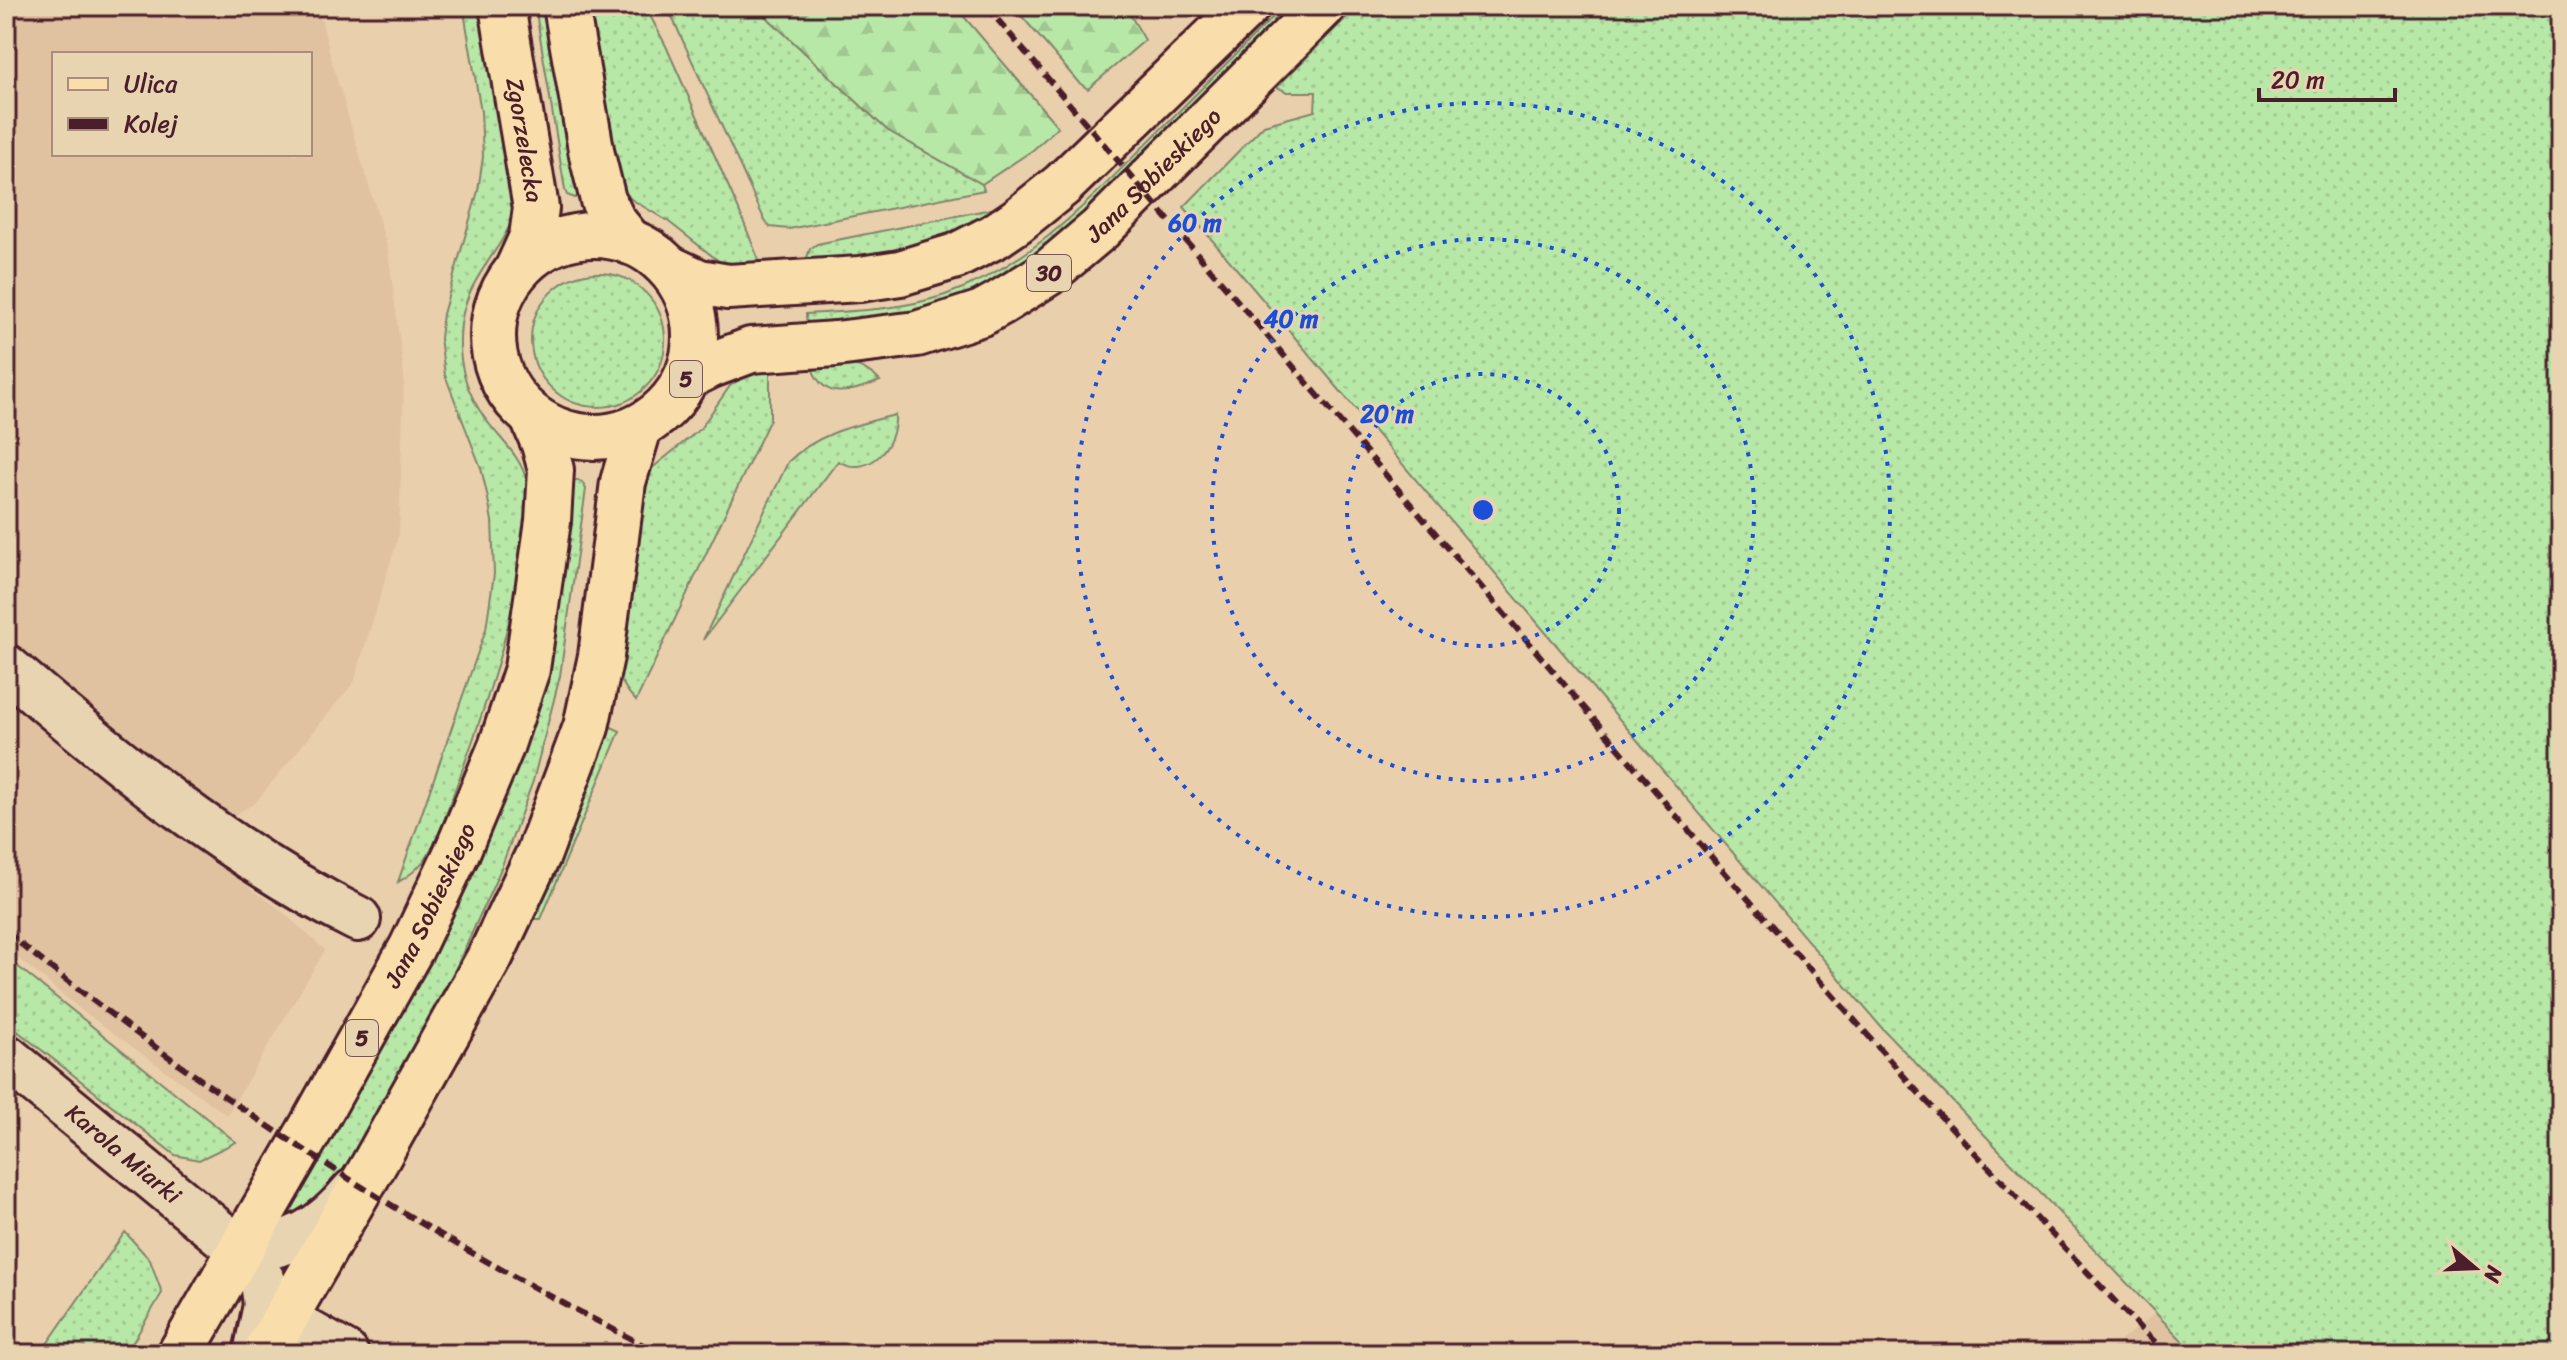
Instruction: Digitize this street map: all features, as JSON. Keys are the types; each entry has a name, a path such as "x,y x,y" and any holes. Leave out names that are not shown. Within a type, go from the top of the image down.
{"main road":[{"name":"Zgorzelecka","path":"502,6 536,208 532,237 517,270"},
{"name":"5","path":"566,6 603,200 613,221 630,242"},
{"name":"30","path":"669,268 699,282 728,287 860,279 900,273 956,256 1006,228 1062,185 1247,6"},
{"name":"Jana Sobieskiego","path":"687,377 751,350 917,334 968,318 1000,303 1048,273 1100,229 1323,6"},
{"name":"5","path":"582,236 606,236 630,242 651,252 669,268 685,292 694,320 695,349 687,377 675,398 639,428 603,437 566,434 533,418 513,398 500,374 493,347 494,320 502,293 517,270 536,253 557,242 582,236"},
{"name":"Jana Sobieskiego","path":"180,1354 412,947 457,852 501,747 527,669 548,521 551,470 533,418"},
{"path":"274,1336 491,955 539,853 586,727 601,656 623,482 639,428"}],"street":[{"path":"6,667 208,830 300,888 358,919"},
{"name":"Karola Miarki","path":"6,1057 240,1250 263,1281 266,1305 256,1354"},
{"path":"240,1250 268,1249 307,1234 346,1200 373,1166"},
{"path":"274,1336 346,1354"}],"shaded area":[{"path":"6,6 318,6 388,250 404,376 399,534 354,682 255,803 222,822 196,849 278,908 325,950 227,1115 80,1009 6,948"},
{"path":"2192,1284 2269,1354 2104,1354"}],"green space":[{"path":"463,6 485,6 515,213 466,301 460,338 461,359 478,408 515,455 524,472 529,511 510,618 476,731 435,842 419,866 398,882 486,629 494,574 492,521 487,494 481,468 445,375 440,338 443,314 478,191 483,157 481,112"},
{"path":"535,6 550,6 581,193 575,198 567,195 565,190"},
{"path":"583,6 645,6 666,46 762,268 735,267 720,262 669,222 631,199 618,185"},
{"path":"667,6 755,6 887,130 982,184 984,190 789,229 770,227"},
{"path":"755,6 955,6 1058,127 1033,150 982,184 887,130"},
{"path":"1013,6 1125,6 1145,40 1088,89 1078,82"},
{"path":"1358,6 2561,6 2561,1354 2195,1354 1881,1027 1184,207 1264,125 1315,111 1316,92 1287,92 1277,87"},
{"path":"1282,8 1290,9 1039,261 934,312 807,330 806,314 876,309 928,300 975,283 1030,250 1102,188"},
{"path":"1007,208 923,251 804,266 810,249 817,244"},
{"path":"598,273 624,278 645,293 660,314 665,340 660,366 645,387 624,402 598,407 572,402 551,387 536,366 531,340 536,314 551,293 572,278"},
{"path":"810,362 839,362 857,366 880,381 847,391 829,389 821,384"},
{"path":"770,365 770,419 636,701 618,676 645,474 700,429 730,386 747,374"},
{"path":"895,415 886,448 870,463 860,466 838,461 703,640 788,462 824,437"},
{"path":"577,480 586,489 560,676 533,781 500,871 455,970 353,1154 327,1195 286,1220 432,961 479,862 501,807 519,755 569,483"},
{"path":"603,723 620,731 541,919 533,919 557,862"},
{"path":"6,957 236,1142 199,1160 175,1155 6,1022"},
{"path":"125,1232 150,1260 162,1293 126,1354 40,1354"}],"railway":[{"path":"986,6 1720,867 1916,1090 2168,1354"},
{"path":"6,932 155,1047 257,1119 476,1255 660,1354"}]}
